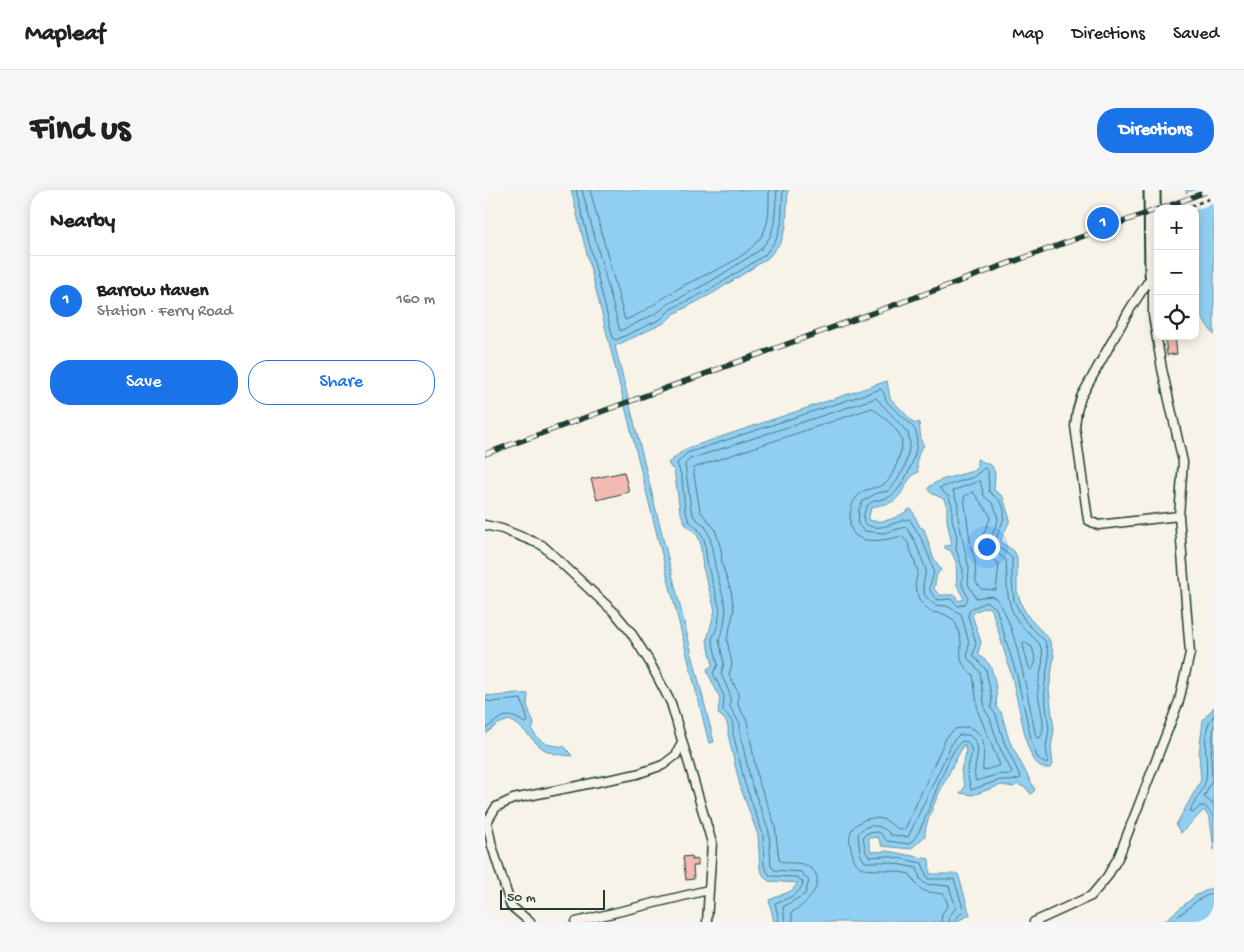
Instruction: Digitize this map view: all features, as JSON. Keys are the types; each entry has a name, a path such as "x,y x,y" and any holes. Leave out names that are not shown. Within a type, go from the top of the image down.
{"street":[{"path":"1152,190 1153,274"}],"lane":[{"path":"1035,922 1091,896 1107,877 1119,856 1179,701 1189,653 1179,516 1183,462 1162,369 1153,314 1153,274"},
{"path":"1153,274 1130,309 1081,397 1075,426 1088,520 1099,525 1179,516"},
{"path":"485,525 502,529 542,545 615,613 630,630 649,661 671,704 712,843 707,922"},
{"path":"530,922 511,906 492,846 487,822 496,807 513,799 637,774 663,765 676,755 682,742"},
{"path":"577,922 708,890"}],"path":[{"path":"1193,205 1214,197"}],"water":[{"path":"571,190 788,190 786,226 781,242 768,258 715,292 674,314 664,323 615,346 714,742 709,743"},
{"path":"1186,190 1214,190 1214,335 1199,314 1199,205 1188,205"},
{"path":"887,381 890,398 915,424 919,422 921,441 924,446 918,458 918,472 911,477 895,500 871,508 868,520 885,521 910,509 912,510 920,527 924,529 933,557 941,570 937,574 934,589 940,595 955,595 958,601 964,599 957,585 956,562 951,551 945,548 945,546 952,545 947,520 947,507 944,499 931,493 928,488 938,481 977,469 977,459 992,466 995,473 994,490 1003,497 1010,520 1001,542 1014,551 1017,557 1017,591 1022,606 1029,618 1049,639 1054,655 1049,690 1054,730 1051,747 1053,765 1050,768 1043,768 1033,760 1027,744 1012,677 992,610 987,607 976,611 972,615 981,642 978,653 991,668 997,697 996,707 1001,712 1009,740 1035,790 1031,794 1026,788 1017,784 1014,787 1001,785 973,795 960,793 965,787 961,774 966,754 964,744 934,804 925,836 911,849 882,846 878,837 868,838 871,852 887,851 929,859 930,874 958,874 970,915 955,922 774,922 769,900 791,891 798,883 769,881 760,869 758,835 740,786 728,727 725,720 718,714 720,698 707,669 713,665 707,640 715,610 703,568 700,541 696,533 686,525 680,511 674,469 668,463 685,449"},
{"path":"515,693 528,694 527,705 534,724 532,730 539,739 546,744 565,747 572,756 555,754 543,749 520,727 509,720 498,724 485,734 485,695 498,696"},
{"path":"1214,707 1214,850 1210,819 1204,810 1181,833 1176,825 1201,780 1199,754 1203,720"},
{"path":"1214,881 1214,922 1163,922 1195,896 1213,887"}],"pier":[{"path":"1196,190 1214,190 1214,203 1199,209 1199,205 1185,205 1184,194"}],"building":[{"path":"1165,340 1175,340 1177,354 1167,355"},
{"path":"624,472 629,492 597,500 591,479"},
{"path":"692,856 692,860 698,859 698,866 693,866 694,879 686,880 683,857"}],"railway":[{"path":"1171,205 1211,190"},
{"path":"485,454 1154,210"}],"place":[{"name":"Barrow Haven","path":"1103,223"}]}
